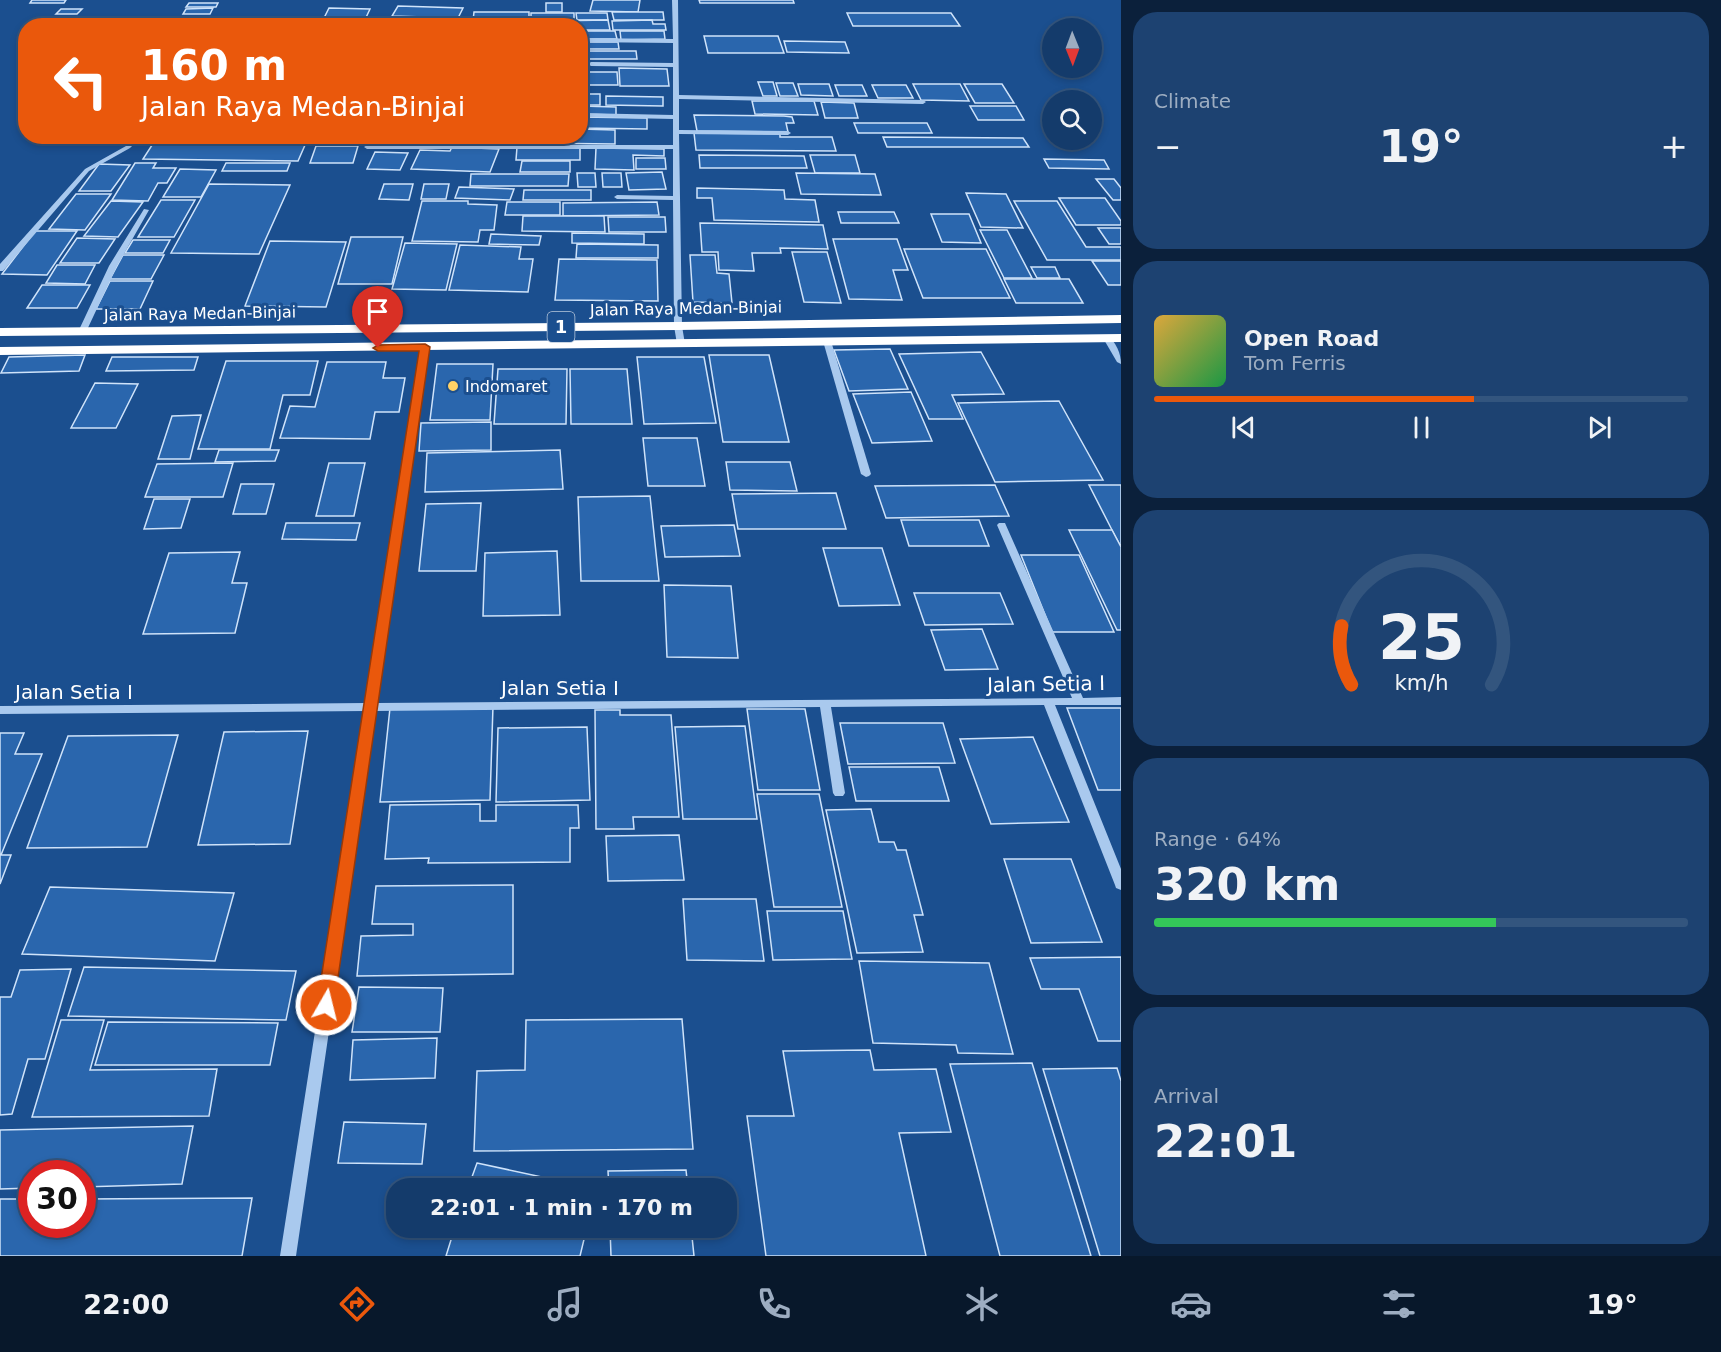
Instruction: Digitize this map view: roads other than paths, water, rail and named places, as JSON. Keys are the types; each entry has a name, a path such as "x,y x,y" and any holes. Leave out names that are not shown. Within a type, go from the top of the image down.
{"highway":[{"name":"Jalan Raya Medan-Binjai","path":"0,332 678,326 1121,319"},
{"name":"Jalan Raya Medan-Binjai","path":"0,351 1114,338"}],"street":[{"path":"675,0 678,326 681,344"},
{"path":"588,40 675,41"},
{"path":"591,64 676,65"},
{"path":"676,97 923,102"},
{"path":"588,115 676,117"},
{"path":"676,132 788,133"},
{"path":"0,269 75,181 101,160 131,144"},
{"path":"367,147 677,147"},
{"path":"617,197 677,198"},
{"path":"82,332 113,266 146,210"},
{"path":"1114,338 1121,362"},
{"path":"827,341 866,474"},
{"path":"288,1256 425,347"},
{"path":"1002,525 1078,701"},
{"name":"Jalan Setia I","path":"0,710 1121,701"},
{"path":"1048,702 1121,885"},
{"path":"825,704 839,793"}],"place":[{"name":"Indomaret","path":"453,386"}]}
